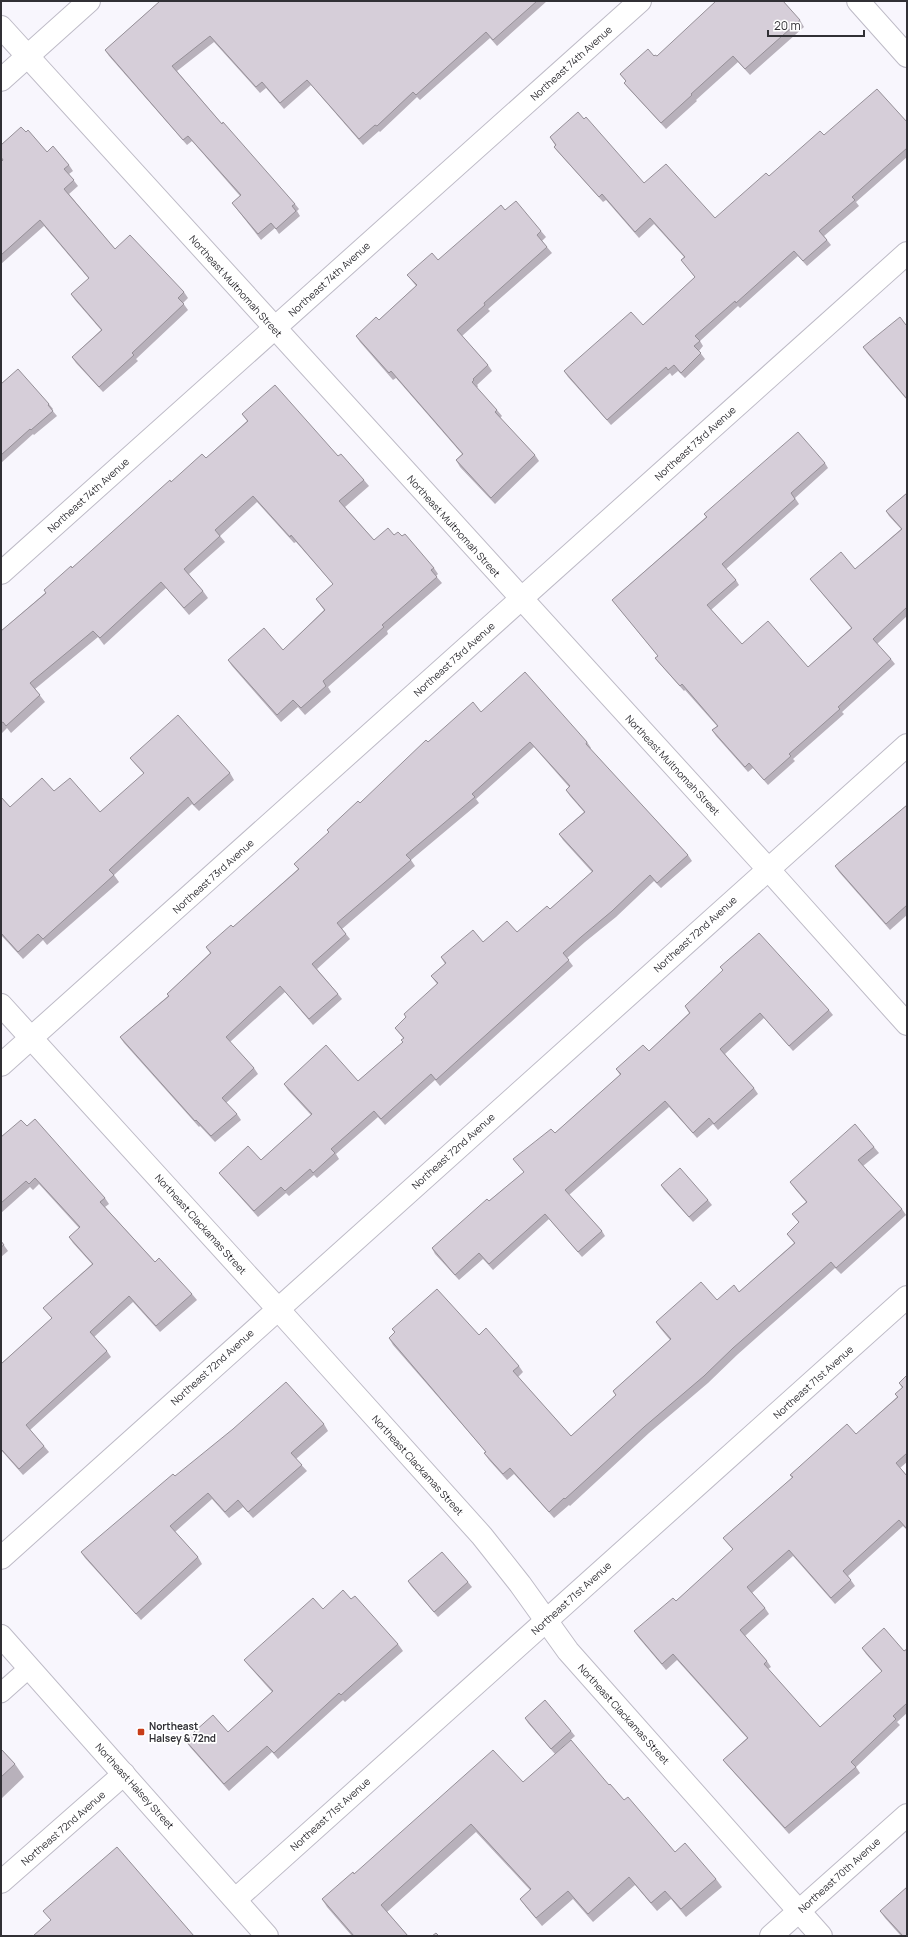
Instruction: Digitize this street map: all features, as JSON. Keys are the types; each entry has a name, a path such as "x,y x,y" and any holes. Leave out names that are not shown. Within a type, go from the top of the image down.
{"street":[{"path":"1,80 89,1"},
{"name":"Northeast 74th Avenue","path":"1,573 640,1"},
{"path":"858,1 907,56"},
{"name":"Northeast Multnomah Street","path":"1,27 768,869 907,1024"},
{"name":"Northeast 73rd Avenue","path":"1,1065 907,253"},
{"name":"Northeast 72nd Avenue","path":"1,1558 277,1308 907,745"},
{"name":"Northeast Clackamas Street","path":"1,1005 482,1536 520,1584 568,1651 821,1936"},
{"name":"Northeast 71st Avenue","path":"236,1899 907,1297"},
{"name":"Northeast Halsey Street","path":"1,1636 236,1899 267,1936"},
{"name":"Northeast 72nd Avenue","path":"1,1882 124,1774"},
{"name":"Northeast 70th Avenue","path":"771,1936 907,1815"}],"lane":[{"path":"1,1693 29,1668"}],"building":[{"path":"160,1 537,1 493,40 486,32 416,95 413,92 377,126 375,125 359,139 307,80 280,103 262,82 256,87 210,36 172,66 222,124 223,122 295,204 292,206 296,211 276,229 271,223 258,234 232,203 241,195 188,136 183,140 105,50"},
{"path":"716,1 783,1 800,20 745,69 733,56 661,123 624,83 626,81 620,74 648,49 654,56 657,56"},
{"path":"877,89 907,122 907,148 852,197 855,200 819,231 827,240 803,261 794,251 736,303 735,301 695,336 700,341 694,346 701,353 681,373 674,365 668,370 666,367 607,420 564,371 631,312 643,325 695,277 681,260 685,257 650,218 635,232 602,194 599,197 554,147 556,145 550,137 578,112 584,119 586,117 644,183 666,164 715,218 766,173 769,176 820,131 824,135"},
{"path":"21,127 26,132 28,130 47,152 53,146 69,165 64,169 74,180 64,189 115,249 130,235 184,292 178,298 184,304 132,353 134,355 99,387 72,357 102,330 71,294 89,278 40,220 1,255 1,162 3,160 1,157 1,145"},
{"path":"516,201 541,231 537,235 547,247 484,303 485,305 457,330 488,365 473,379 474,380 472,382 497,410 495,412 535,455 491,498 456,460 463,454 391,371 389,373 356,336 376,317 379,320 417,285 407,275 432,253 438,260 501,205 505,210"},
{"path":"900,317 906,325 907,324 907,399 863,347"},
{"path":"18,369 49,404 48,405 53,411 1,455 1,384"},
{"path":"275,385 338,456 341,454 364,480 339,501 374,540 388,528 394,535 398,532 402,536 405,534 434,568 431,570 437,577 382,625 384,627 323,681 326,686 301,708 293,700 277,715 228,660 264,628 283,650 325,610 316,599 333,584 291,535 290,537 253,496 215,530 220,536 184,569 203,591 184,608 161,582 100,638 93,631 30,683 40,695 6,726 3,722 1,723 1,631 46,593 44,590 71,566 72,568 170,480 171,482 202,454 206,458 248,421 242,414"},
{"path":"798,432 825,463 791,493 795,499 722,564 736,580 707,605 742,644 768,621 808,667 852,628 810,579 841,552 855,569 902,529 886,511 907,493 907,607 873,639 891,659 838,707 840,709 789,754 791,756 764,780 749,763 745,767 712,730 718,726 682,684 680,686 655,658 658,656 612,600 707,517 704,514"},
{"path":"525,672 587,742 586,744 688,855 657,883 650,875 612,911 563,953 569,960 436,1080 431,1074 381,1119 374,1111 331,1149 335,1153 313,1173 310,1169 285,1191 281,1187 254,1211 219,1173 248,1146 261,1160 312,1114 284,1084 326,1045 358,1081 403,1042 401,1040 404,1038 395,1028 406,1017 404,1014 438,983 431,976 446,963 441,957 473,930 483,942 507,921 517,932 547,906 550,909 593,871 559,834 585,812 566,790 570,786 530,742 472,794 475,797 406,855 411,860 337,923 346,934 312,964 338,994 309,1019 280,986 226,1037 254,1068 222,1098 237,1114 211,1136 196,1120 195,1121 120,1037 169,996 167,994 211,953 206,947 231,925 233,927 299,869 294,864 329,832 327,830 358,801 360,803 426,740 428,742 473,702 481,712"},
{"path":"178,715 230,773 194,805 188,797 109,870 114,875 43,939 38,934 18,952 1,933 1,797 10,807 42,778 54,791 70,778 100,812 144,773 130,758"},
{"path":"907,805 907,905 886,924 835,866"},
{"path":"759,933 829,1010 789,1046 760,1013 720,1049 754,1088 714,1124 709,1118 693,1133 665,1101 565,1190 602,1231 578,1252 545,1214 489,1264 479,1253 455,1275 432,1248 487,1199 489,1201 524,1172 513,1159 551,1129 555,1133 621,1074 616,1069 643,1045 649,1051 690,1013 685,1006 723,970 720,967"},
{"path":"35,1119 105,1198 100,1202 155,1262 159,1258 192,1294 156,1326 129,1296 90,1332 107,1351 26,1425 44,1446 19,1469 1,1449 1,1364 52,1318 43,1308 93,1264 69,1237 80,1227 35,1178 29,1184 26,1181 1,1203 1,1137 21,1120 27,1126"},
{"path":"855,1124 874,1147 858,1160 902,1209 836,1268 831,1262 549,1512 510,1468 503,1474 389,1338 395,1332 392,1329 437,1289 479,1335 486,1328 519,1366 513,1371 571,1436 616,1395 613,1391 671,1339 656,1322 701,1282 717,1300 734,1285 739,1292 795,1243 787,1234 799,1222 792,1214 807,1202 790,1182"},
{"path":"680,1168 708,1200 689,1217 661,1185"},
{"path":"907,1375 907,1453 896,1463 907,1476 907,1529 899,1520 843,1571 851,1580 831,1598 789,1550 747,1587 765,1608 740,1630 767,1661 764,1664 820,1727 882,1671 862,1648 884,1628 904,1651 907,1649 907,1703 893,1716 896,1719 851,1762 856,1767 785,1828 723,1760 748,1738 673,1654 662,1664 634,1631 673,1598 676,1601 733,1549 723,1538 793,1477 790,1475 847,1424 856,1434 898,1397 895,1394 903,1387 899,1383"},
{"path":"286,1382 324,1424 291,1453 302,1465 248,1512 238,1500 225,1512 208,1493 170,1526 198,1557 136,1614 81,1552 173,1474 175,1476 233,1429"},
{"path":"442,1552 468,1582 434,1612 408,1581"},
{"path":"343,1590 351,1599 355,1596 398,1644 341,1695 339,1693 274,1753 267,1746 224,1784 185,1740 213,1715 228,1732 273,1691 244,1660 313,1598 323,1609"},
{"path":"545,1700 571,1731 551,1749 525,1718"},
{"path":"571,1740 609,1785 610,1784 624,1800 628,1797 675,1852 685,1843 716,1879 681,1909 665,1891 651,1903 629,1877 588,1914 568,1891 536,1918 520,1899 531,1889 471,1824 381,1905 408,1936 354,1936 322,1899 353,1872 354,1874 493,1750 523,1782"},
{"path":"1,1749 15,1764 1,1777"},
{"path":"117,1847 194,1936 33,1936 51,1920 43,1911"},
{"path":"907,1887 907,1936 903,1936 880,1911"},
{"path":"436,1933 439,1936 432,1936"}],"place":[{"name":"Northeast Halsey & 72nd","path":"141,1732"}]}
